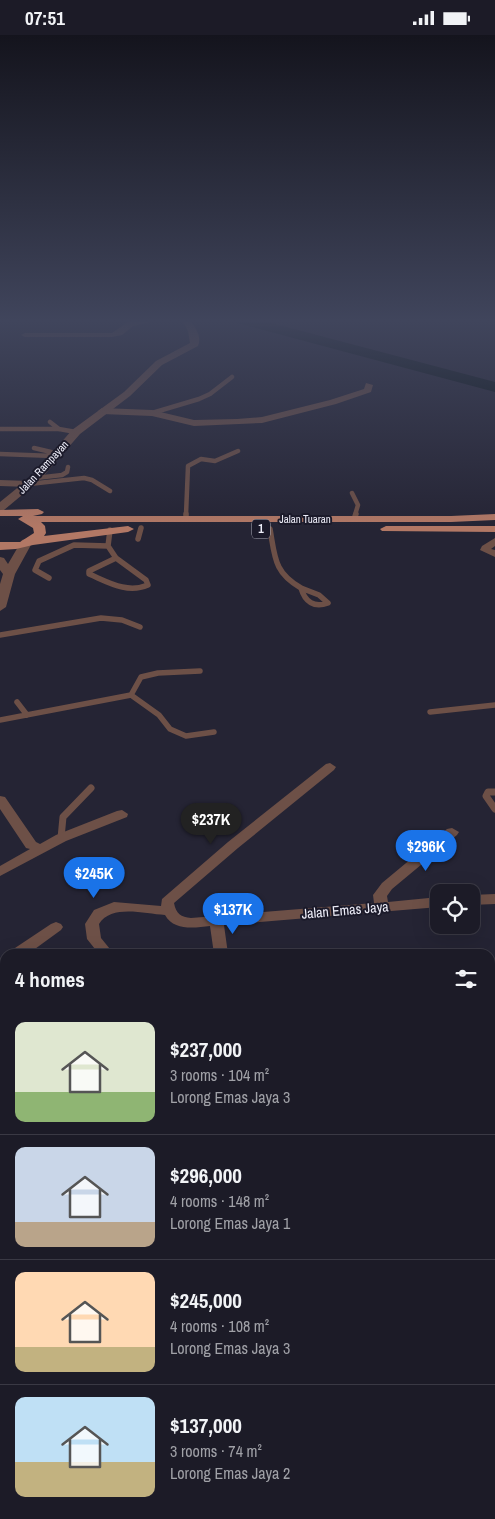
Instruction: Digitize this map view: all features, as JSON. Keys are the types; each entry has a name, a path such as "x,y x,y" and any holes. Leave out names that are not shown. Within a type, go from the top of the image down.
{"main road":[{"path":"0,513 24,516 36,523 40,530 37,537 27,543"},
{"name":"Jalan Tuaran","path":"24,516 186,519 452,519 495,517"},
{"name":"1","path":"0,519 24,516"},
{"path":"186,519 197,523 422,523 428,526 412,529"},
{"path":"452,519 470,523 495,523"},
{"name":"Jalan Tuaran","path":"27,543 110,530 140,534 270,529 495,529"},
{"name":"1","path":"0,546 27,543"}],"street":[{"name":"Jalan Rampayan","path":"0,508 13,499 32,481 76,432 131,389"},
{"path":"102,411 152,413 194,423 262,419 353,396 368,389"},
{"path":"0,483 32,481"},
{"name":"Jalan Rampayan","path":"13,499 24,516"},
{"path":"495,541 486,547 485,550 495,554"},
{"path":"0,607 6,577 27,543"},
{"path":"0,561 6,577"},
{"path":"103,949 94,939 92,923 99,913 114,907 168,911 167,901 330,767"},
{"path":"2,807 31,845 40,849"},
{"path":"0,872 61,838 122,814"},
{"path":"381,906 380,895 387,886 452,832"},
{"path":"480,900 495,899"},
{"name":"Jalan Emas Jaya","path":"168,911 172,918 180,922 191,923 430,903"},
{"path":"216,921 220,949"},
{"path":"24,949 56,927"}],"lane":[{"path":"152,413 204,397 215,389"},
{"path":"50,423 60,429"},
{"path":"0,429 60,429 76,432"},
{"path":"34,448 56,454"},
{"path":"186,519 188,465 201,459 215,461 238,451"},
{"path":"0,454 56,454"},
{"path":"32,481 62,475 67,472 68,467"},
{"path":"32,481 92,480 110,491"},
{"path":"352,493 358,505 354,519"},
{"path":"270,529 273,559 277,569 301,588 319,594 328,603 320,606 308,602 303,597 301,588"},
{"path":"110,530 108,546 116,558 146,580 148,585 138,590 130,590 89,574 89,571 93,568 116,558"},
{"path":"49,578 34,570 39,561 74,545 108,546"},
{"path":"0,635 101,618 122,620 140,627"},
{"path":"131,695 141,677 158,673 200,671"},
{"path":"0,720 131,695 159,715 170,729 186,736 214,732"},
{"path":"17,702 27,715"},
{"path":"430,712 495,705"},
{"path":"61,838 62,817 91,788"},
{"path":"495,791 488,792 486,796 495,809"}]}
